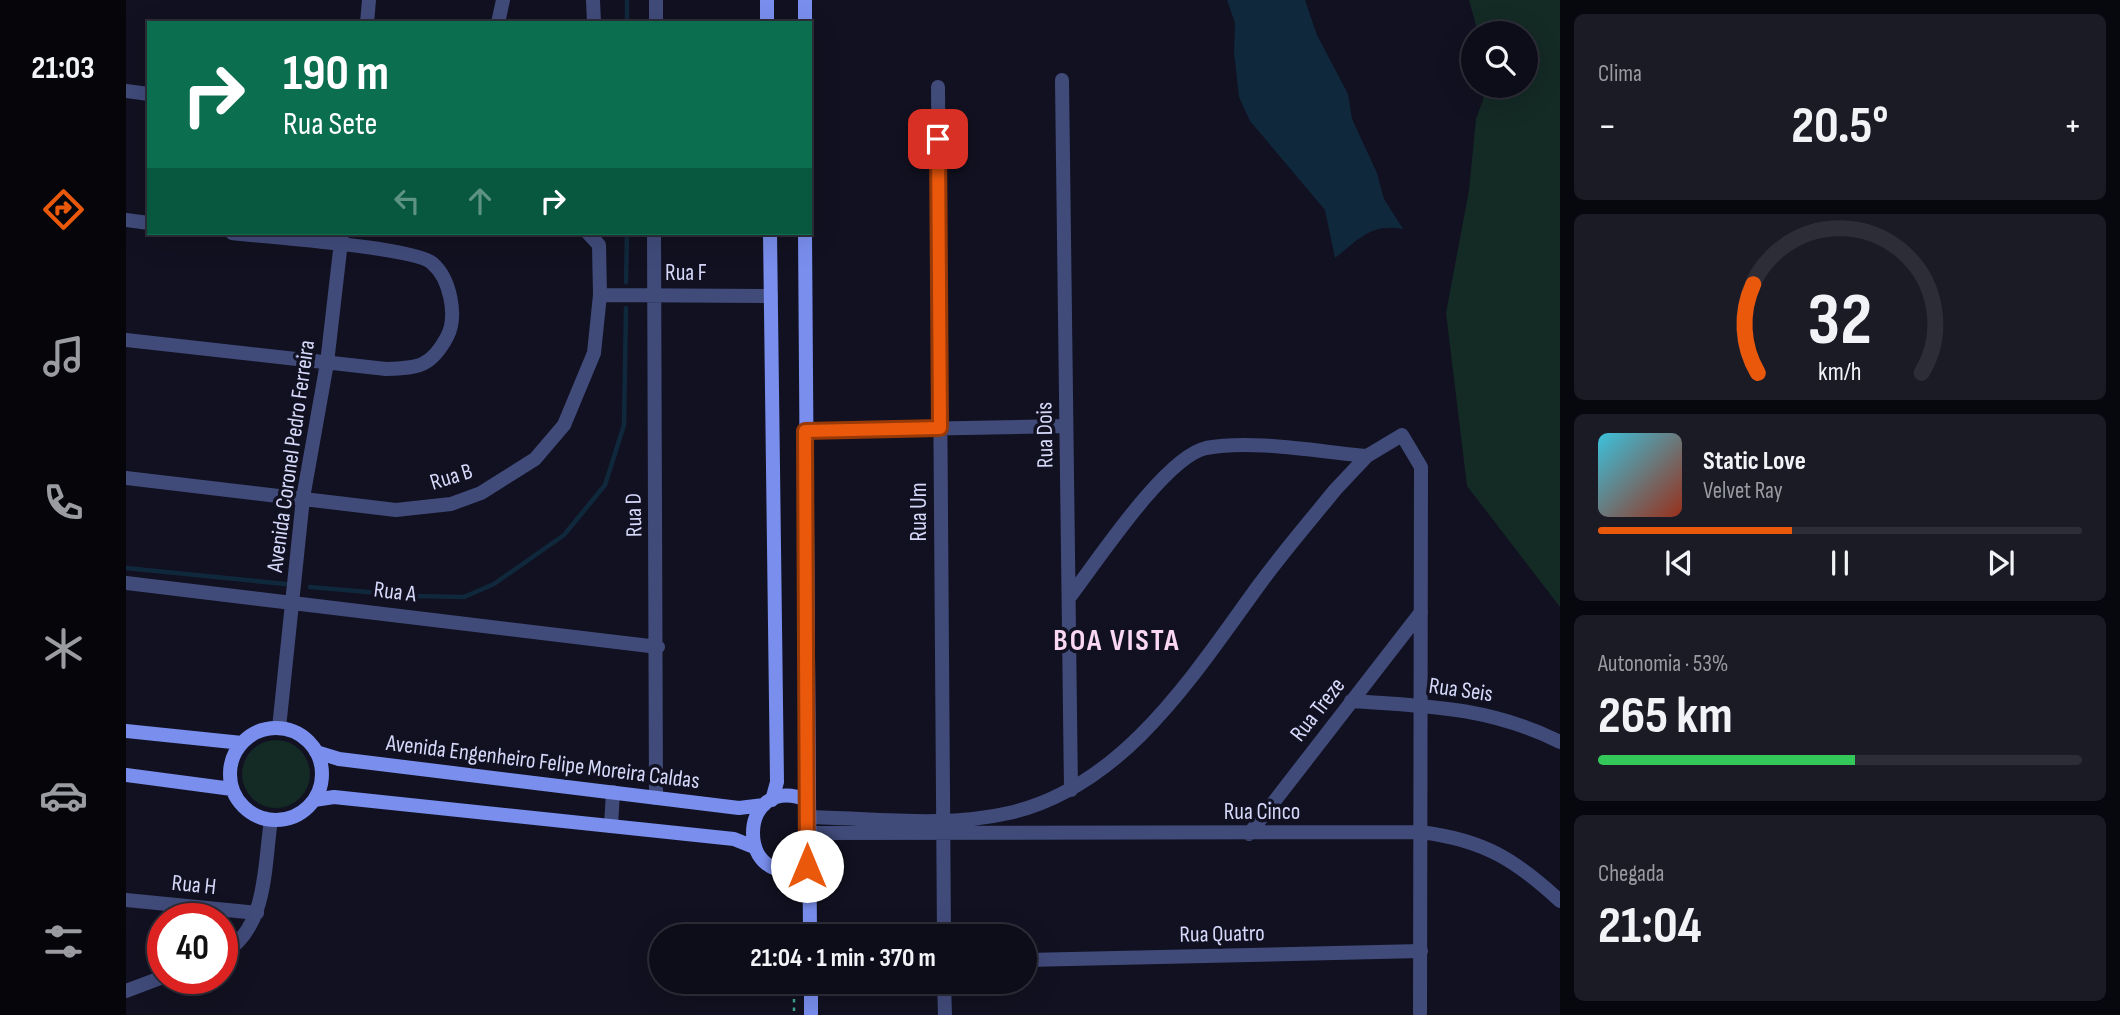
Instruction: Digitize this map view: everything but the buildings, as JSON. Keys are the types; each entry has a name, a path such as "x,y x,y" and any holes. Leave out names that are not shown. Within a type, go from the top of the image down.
{"street":[{"path":"367,21 369,0"},
{"path":"498,21 503,0"},
{"path":"593,0 594,21"},
{"path":"656,0 656,21"},
{"path":"767,0 767,21"},
{"path":"804,0 805,21"},
{"name":"Rua Dois","path":"1062,80 1071,790"},
{"name":"Rua Um","path":"938,87 944,924"},
{"path":"126,91 147,94"},
{"path":"126,220 147,223"},
{"path":"126,340 386,369 419,368 432,358 448,336 453,316 447,287 432,262 404,252 341,239 268,235"},
{"name":"Rua D","path":"654,235 656,798"},
{"path":"770,235 777,782 752,828 754,847 764,862 780,870 807,866"},
{"path":"805,235 807,866 809,924"},
{"name":"Avenida Coronel Pedro Ferreira","path":"279,728 303,498 327,363 341,239"},
{"name":"Rua B","path":"126,478 396,510 451,504 481,493 535,459 564,425 594,353 600,295 599,239"},
{"name":"Rua F","path":"600,295 771,296"},
{"path":"805,431 1066,426"},
{"path":"807,833 943,827 1010,813 1071,790 1113,761 1156,718 1327,500 1367,456 1402,435 1421,467 1420,1015"},
{"path":"1069,598 1167,474 1185,457 1203,449 1222,447 1367,456"},
{"name":"Rua A","path":"126,583 294,601 657,647"},
{"name":"Rua Treze","path":"1248,834 1421,612"},
{"name":"Rua Seis","path":"1352,701 1421,706 1506,718 1560,742"},
{"path":"279,728 265,729 242,743 231,764 232,789 247,810 271,820 295,816 314,800 322,777 316,752"},
{"name":"Avenida Engenheiro Felipe Moreira Caldas","path":"279,728 294,732 307,740 316,752 339,760 739,808 789,796 807,800"},
{"path":"126,731 242,743"},
{"path":"126,775 232,789"},
{"path":"611,826 613,792"},
{"path":"314,800 334,797 734,839 754,847"},
{"path":"807,817 943,827"},
{"path":"238,942 247,935 257,913 271,820"},
{"name":"Rua Cinco","path":"943,827 1248,834 1421,832 1466,839 1489,848 1524,868 1560,901"},
{"name":"Rua H","path":"126,900 257,913"},
{"name":"Rua Quatro","path":"1037,960 1420,951"},
{"path":"126,990 147,983"},
{"path":"811,994 811,1015"},
{"path":"944,994 944,1015"}],"path":[{"path":"794,994 794,1015"}],"green space":[{"path":"1469,0 1560,0 1560,607 1467,486 1446,313 1469,190 1476,119 1484,98 1538,98 1538,21 1475,21"},
{"path":"283,740 304,755 310,767 308,787 300,798 283,808 269,808 252,798 244,787 242,767 252,750 263,742"}],"water":[{"path":"1227,0 1305,0 1317,35 1348,94 1352,119 1377,173 1384,199 1403,229 1382,228 1366,234 1335,258 1325,210 1250,121 1239,97 1234,53 1235,23"}],"waterway":[{"path":"627,0 627,21"},
{"path":"626,282 627,235"},
{"path":"310,587 414,596 464,597 494,584 564,535 605,485 624,425 626,308"},
{"path":"126,568 285,584"}],"district":[{"name":"BOA VISTA","path":"1117,640"}],"route":[{"path":"807,866 805,431 940,428 938,139"}]}
